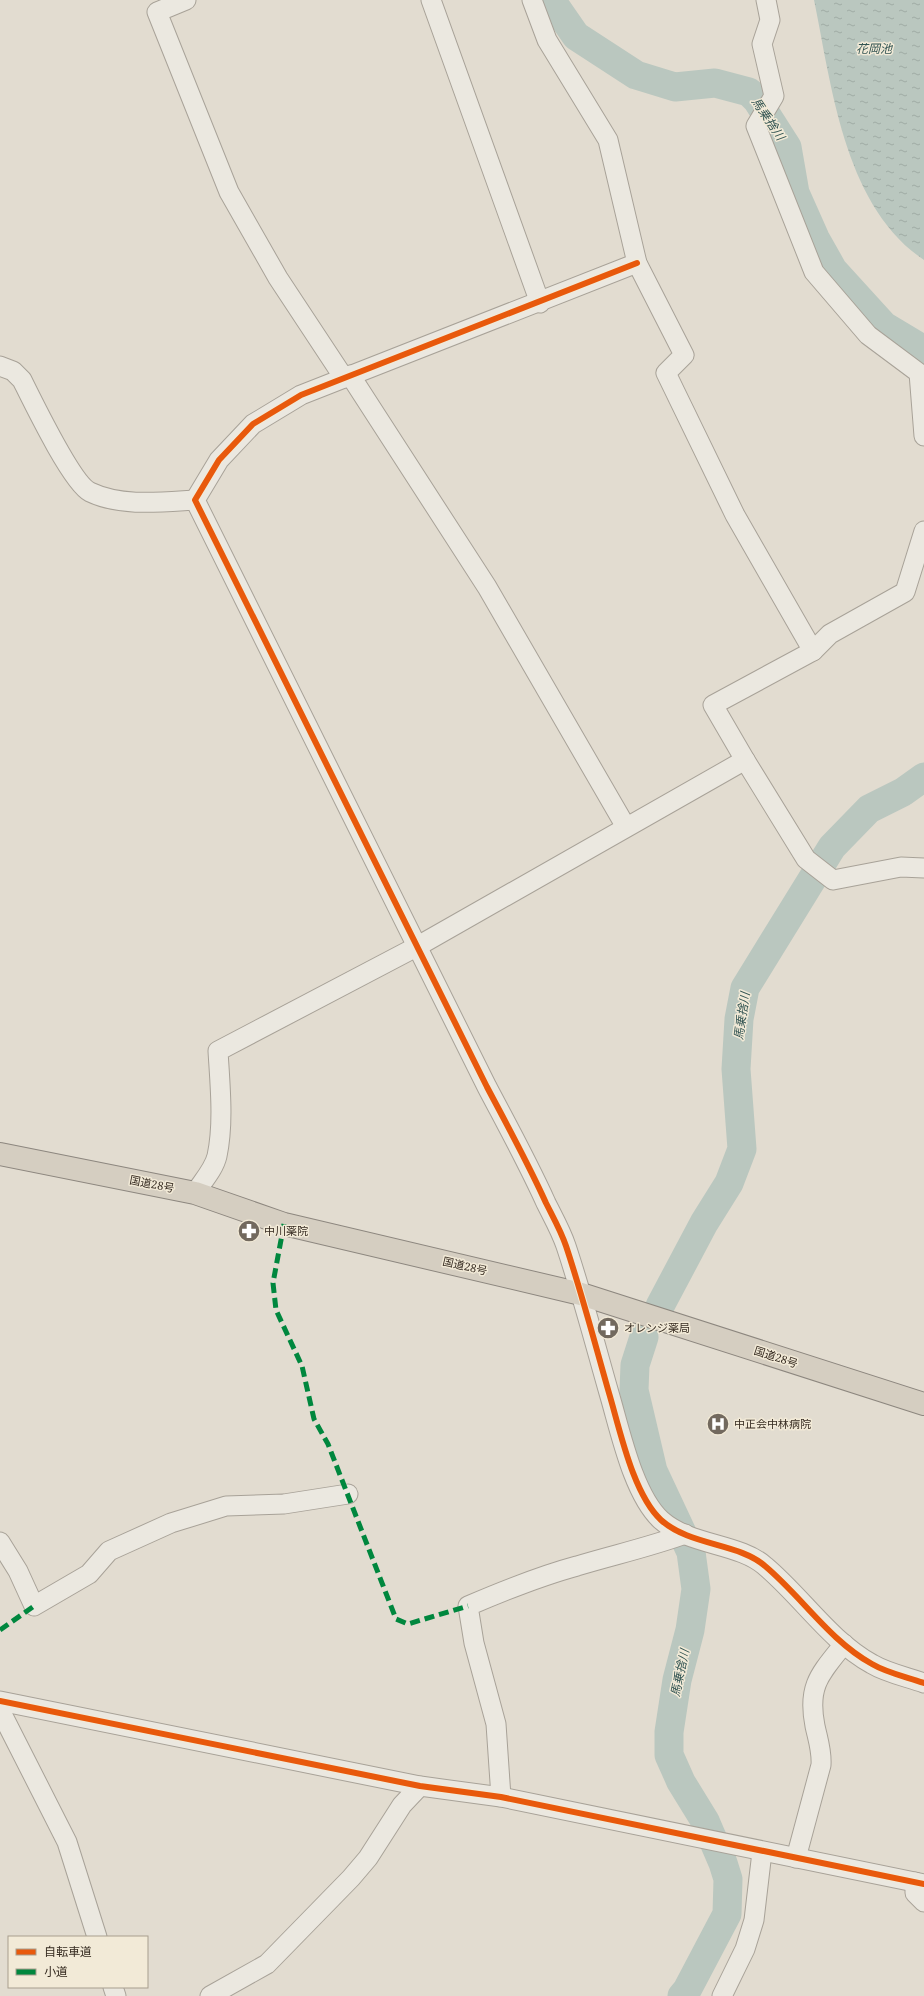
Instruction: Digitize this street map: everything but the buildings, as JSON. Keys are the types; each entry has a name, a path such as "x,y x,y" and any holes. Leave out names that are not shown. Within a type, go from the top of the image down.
{"highway":[{"name":"国道28号","path":"0,1154 195,1193 284,1224 581,1294 924,1404"}],"street":[{"path":"186,0 158,12 229,192 278,278 347,377 487,587 626,827"},
{"path":"431,0 540,302"},
{"path":"532,0 547,40 608,140 637,263 684,355 666,374 735,515 813,651"},
{"path":"766,0 770,20 762,44 774,96 756,126 814,272 868,335 919,373 924,436"},
{"path":"195,500 220,460 253,424 301,395 637,263"},
{"path":"0,366 13,371 22,380 74,477 88,491 114,500 161,502 195,500"},
{"path":"195,500 487,1087 528,1163 562,1237 581,1294 625,1448 644,1499 661,1520 685,1534 742,1553 761,1562 786,1583 830,1632 873,1665 924,1682"},
{"path":"924,531 905,592 830,634 813,651 713,705 745,760 806,858 833,880 901,867 924,868"},
{"path":"195,1193 211,1169 217,1156 221,1102 218,1051 418,946 745,760"},
{"path":"0,1542 18,1571 34,1606 89,1574 109,1551 171,1523 226,1506 284,1504 348,1494"},
{"path":"501,1797 496,1724 474,1643 468,1606 575,1566 659,1544 685,1534"},
{"path":"796,1858 821,1765 822,1752 811,1708 813,1690 822,1671 844,1644"},
{"path":"0,1701 420,1786 501,1797 762,1852 920,1883 915,1893 924,1902"},
{"path":"0,1710 67,1842 97,1936"},
{"path":"210,1996 267,1964 351,1878 368,1858 402,1805 420,1786"},
{"path":"722,1996 742,1956 754,1920 762,1852"}],"water":[{"name":"花岡池","path":"814,0 924,0 924,260 897,237 876,209 859,177 846,142 836,106"}],"waterway":[{"name":"馬乗捨川","path":"551,0 576,36 636,75 675,87 715,83 749,92 757,100 787,147 795,193 815,238 833,270 884,326 924,350"},
{"name":"馬乗捨川","path":"660,1306 704,1223 729,1183 742,1149 736,1069 739,1019 745,988 832,847 869,809 903,792 924,777"},
{"name":"馬乗捨川","path":"644,1337 635,1365 634,1390 653,1471 691,1552 696,1589 690,1630 677,1680 669,1732 669,1755 681,1782 705,1821 723,1863 728,1879 727,1914 687,1990 682,1996"}],"marked path":[{"path":"284,1224 273,1283 276,1310 302,1366 314,1419 328,1444 396,1619 408,1624 468,1606"},
{"path":"0,1630 34,1606"}],"cycle path":[{"path":"637,263 301,395 253,424 219,460 195,500 559,1229 578,1282 623,1443 635,1478 651,1509 661,1520 686,1535 754,1558 778,1578 842,1643 872,1664 884,1670 924,1683"},
{"path":"0,1701 420,1786 501,1797 924,1884"}],"place":[{"name":"中川薬院","path":"249,1231"},
{"name":"オレンジ薬局","path":"608,1328"},
{"name":"中正会中林病院","path":"718,1424"}]}
